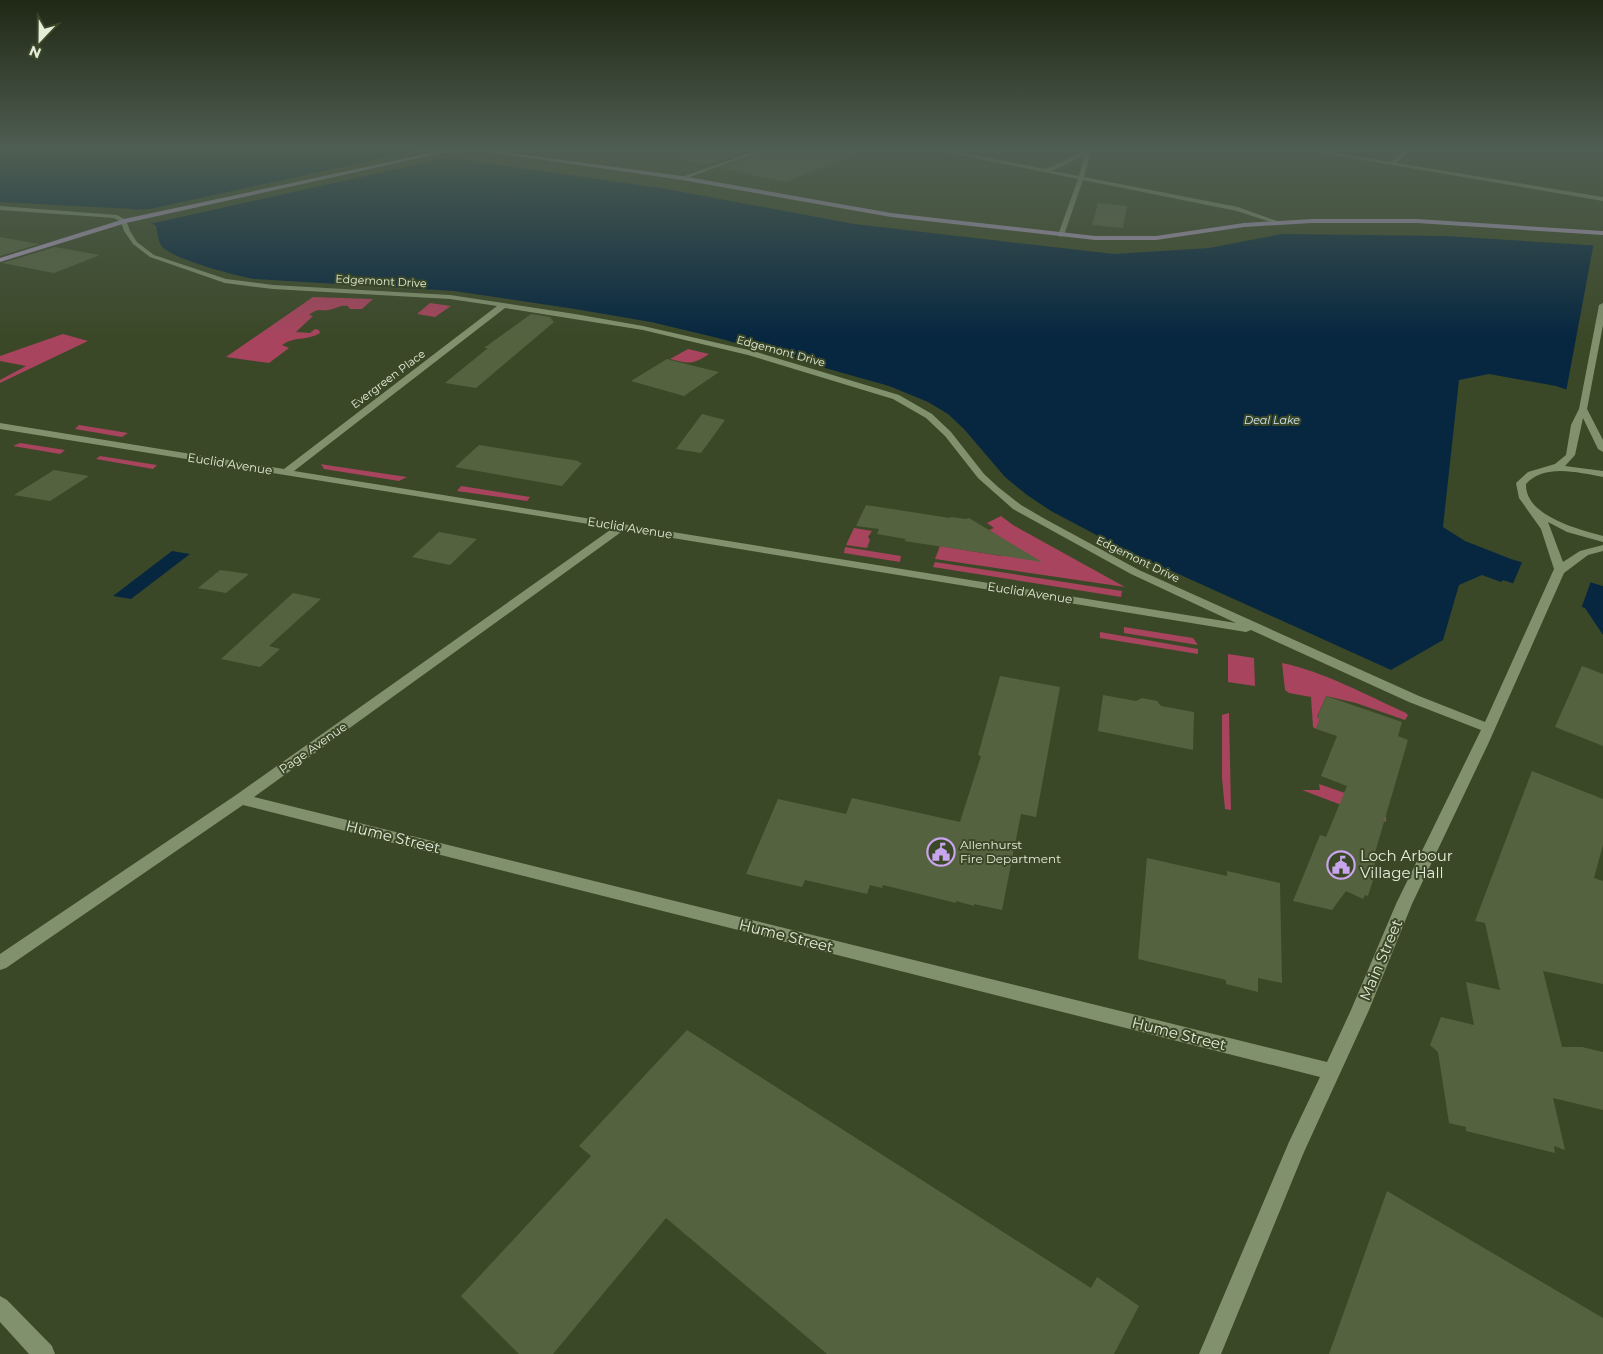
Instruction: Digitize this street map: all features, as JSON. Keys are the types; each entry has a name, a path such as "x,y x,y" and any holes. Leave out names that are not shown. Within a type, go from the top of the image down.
{"main road":[{"path":"0,260 124,221 164,212"},
{"path":"875,212 1106,239 1144,239 1277,222 1417,221 1603,233"}],"street":[{"path":"65,212 109,215 124,221"},
{"path":"1060,235 1068,212"},
{"path":"1248,212 1277,222"},
{"name":"Edgemont Drive","path":"124,221 127,231 135,243 152,256 232,282 273,287 422,295 505,304 611,322 696,340 790,364 896,397 918,408 938,423 981,476 1017,507 1136,572 1414,699 1488,728"},
{"name":"Evergreen Place","path":"285,473 505,304"},
{"path":"1603,306 1583,409 1576,425 1574,445 1568,459 1548,469 1529,475 1521,483 1521,492 1547,530 1560,569 1584,553 1603,548"},
{"path":"1583,409 1603,449"},
{"name":"Euclid Avenue","path":"0,426 1261,630"},
{"path":"1548,469 1570,469 1603,474"},
{"path":"1533,510 1571,530 1603,539"},
{"name":"Page Avenue","path":"0,963 241,799 623,526"},
{"name":"Main Street","path":"1210,1354 1296,1148 1332,1072 1404,904 1488,728 1560,569"},
{"name":"Hume Street","path":"241,799 1332,1072"},
{"path":"0,1308 44,1354"}],"shaded area":[{"path":"313,297 373,299 362,309 350,309 348,306 340,306 329,310 313,312 309,315 313,316 296,332 310,333 315,329 319,330 320,333 287,342 282,345 289,348 269,363 226,357"},
{"path":"430,303 451,306 435,317 417,314"},
{"path":"63,334 88,341 0,383 0,380 26,366 0,361 0,356"},
{"path":"688,349 709,354 691,362 670,359"},
{"path":"79,425 128,433 122,437 75,429"},
{"path":"20,443 65,450 60,454 13,446"},
{"path":"100,456 157,465 153,469 96,459"},
{"path":"321,464 407,477 399,481 324,469"},
{"path":"461,486 530,497 527,501 457,491"},
{"path":"1001,516 1013,525 1125,587 935,559 940,546 1001,556 1006,541 989,530 994,528 987,523"},
{"path":"854,528 872,531 868,537 870,540 867,548 846,545"},
{"path":"845,547 901,556 900,562 844,553"},
{"path":"935,562 1122,591 1121,597 933,567"},
{"path":"1124,627 1193,638 1198,645 1124,633"},
{"path":"1100,632 1198,649 1198,654 1100,638"},
{"path":"1228,654 1254,658 1255,686 1228,682"},
{"path":"1282,663 1330,678 1408,715 1405,720 1356,703 1326,696 1317,717 1320,719 1316,729 1313,727 1311,697 1289,693 1285,690"},
{"path":"1229,713 1231,810 1225,809 1222,778 1222,715"},
{"path":"1319,784 1345,793 1342,800 1386,817 1386,822 1302,790 1320,790"}],"water":[{"name":"Deal Lake","path":"137,212 791,212 854,224 1114,254 1209,248 1282,234 1446,236 1603,246 1603,402 1556,386 1489,374 1459,380 1443,527 1465,541 1511,559 1603,586 1603,635 1585,608 1503,580 1501,582 1482,575 1459,585 1443,640 1391,670 1121,548 1051,511 1005,477 964,429 948,414 928,402 889,386 718,338 651,322 575,309 454,291 255,279 235,275 176,256 166,250 160,243 156,226"},
{"path":"172,551 190,554 131,599 113,596"}],"pier":[{"path":"132,212 203,212 154,223 148,222"},
{"path":"1594,242 1603,244 1603,404 1566,392"},
{"path":"1523,560 1591,581 1581,609 1512,586"}],"building":[{"path":"1095,212 1126,212 1123,228 1092,225"},
{"path":"0,237 39,244 0,256"},
{"path":"55,247 100,255 54,273 2,263"},
{"path":"531,314 550,317 554,322 476,388 445,383 488,348 484,348"},
{"path":"667,359 719,372 684,396 631,381"},
{"path":"702,414 725,420 701,453 676,449"},
{"path":"479,445 582,463 562,486 455,467"},
{"path":"54,470 89,476 50,501 14,495"},
{"path":"866,505 950,518 969,518 1042,562 904,541 906,539 877,534 879,529 856,526"},
{"path":"439,532 477,539 450,565 412,557"},
{"path":"220,570 249,574 226,593 198,588"},
{"path":"293,593 321,599 269,646 280,649 260,667 221,659"},
{"path":"1582,666 1603,674 1603,746 1555,727"},
{"path":"1000,676 1060,687 1036,817 1021,814 1002,910 956,901 956,903 883,885 882,888 870,885 867,894 805,880 802,887 746,874 778,799 846,814 852,798 960,822 981,756 978,755"},
{"path":"1103,695 1136,701 1142,698 1157,701 1161,706 1194,712 1193,750 1098,731"},
{"path":"1326,696 1402,722 1398,736 1408,740 1374,856 1377,857 1372,873 1375,874 1368,896 1365,895 1363,899 1346,891 1332,910 1293,901 1320,835 1326,837 1347,786 1321,776 1337,736 1316,729 1320,719 1317,718"},
{"path":"1532,771 1603,799 1603,845 1594,878 1603,881 1603,984 1543,971 1562,1047 1582,1047 1603,1052 1603,1110 1553,1098 1565,1150 1554,1146 1555,1153 1466,1131 1466,1127 1449,1123 1438,1052 1430,1045 1441,1017 1474,1025 1466,982 1500,990 1485,923 1475,921"},
{"path":"1147,858 1227,876 1227,871 1280,883 1282,983 1258,978 1258,992 1226,984 1226,980 1138,959"},
{"path":"687,1030 1091,1288 1097,1277 1139,1306 1114,1354 827,1354 666,1218 553,1354 519,1354 461,1296 591,1156 579,1146"},
{"path":"1387,1191 1603,1318 1603,1354 1329,1354"}],"place":[{"name":"Allenhurst Fire Department","path":"941,852"},
{"name":"Loch Arbour Village Hall","path":"1341,865"}]}
